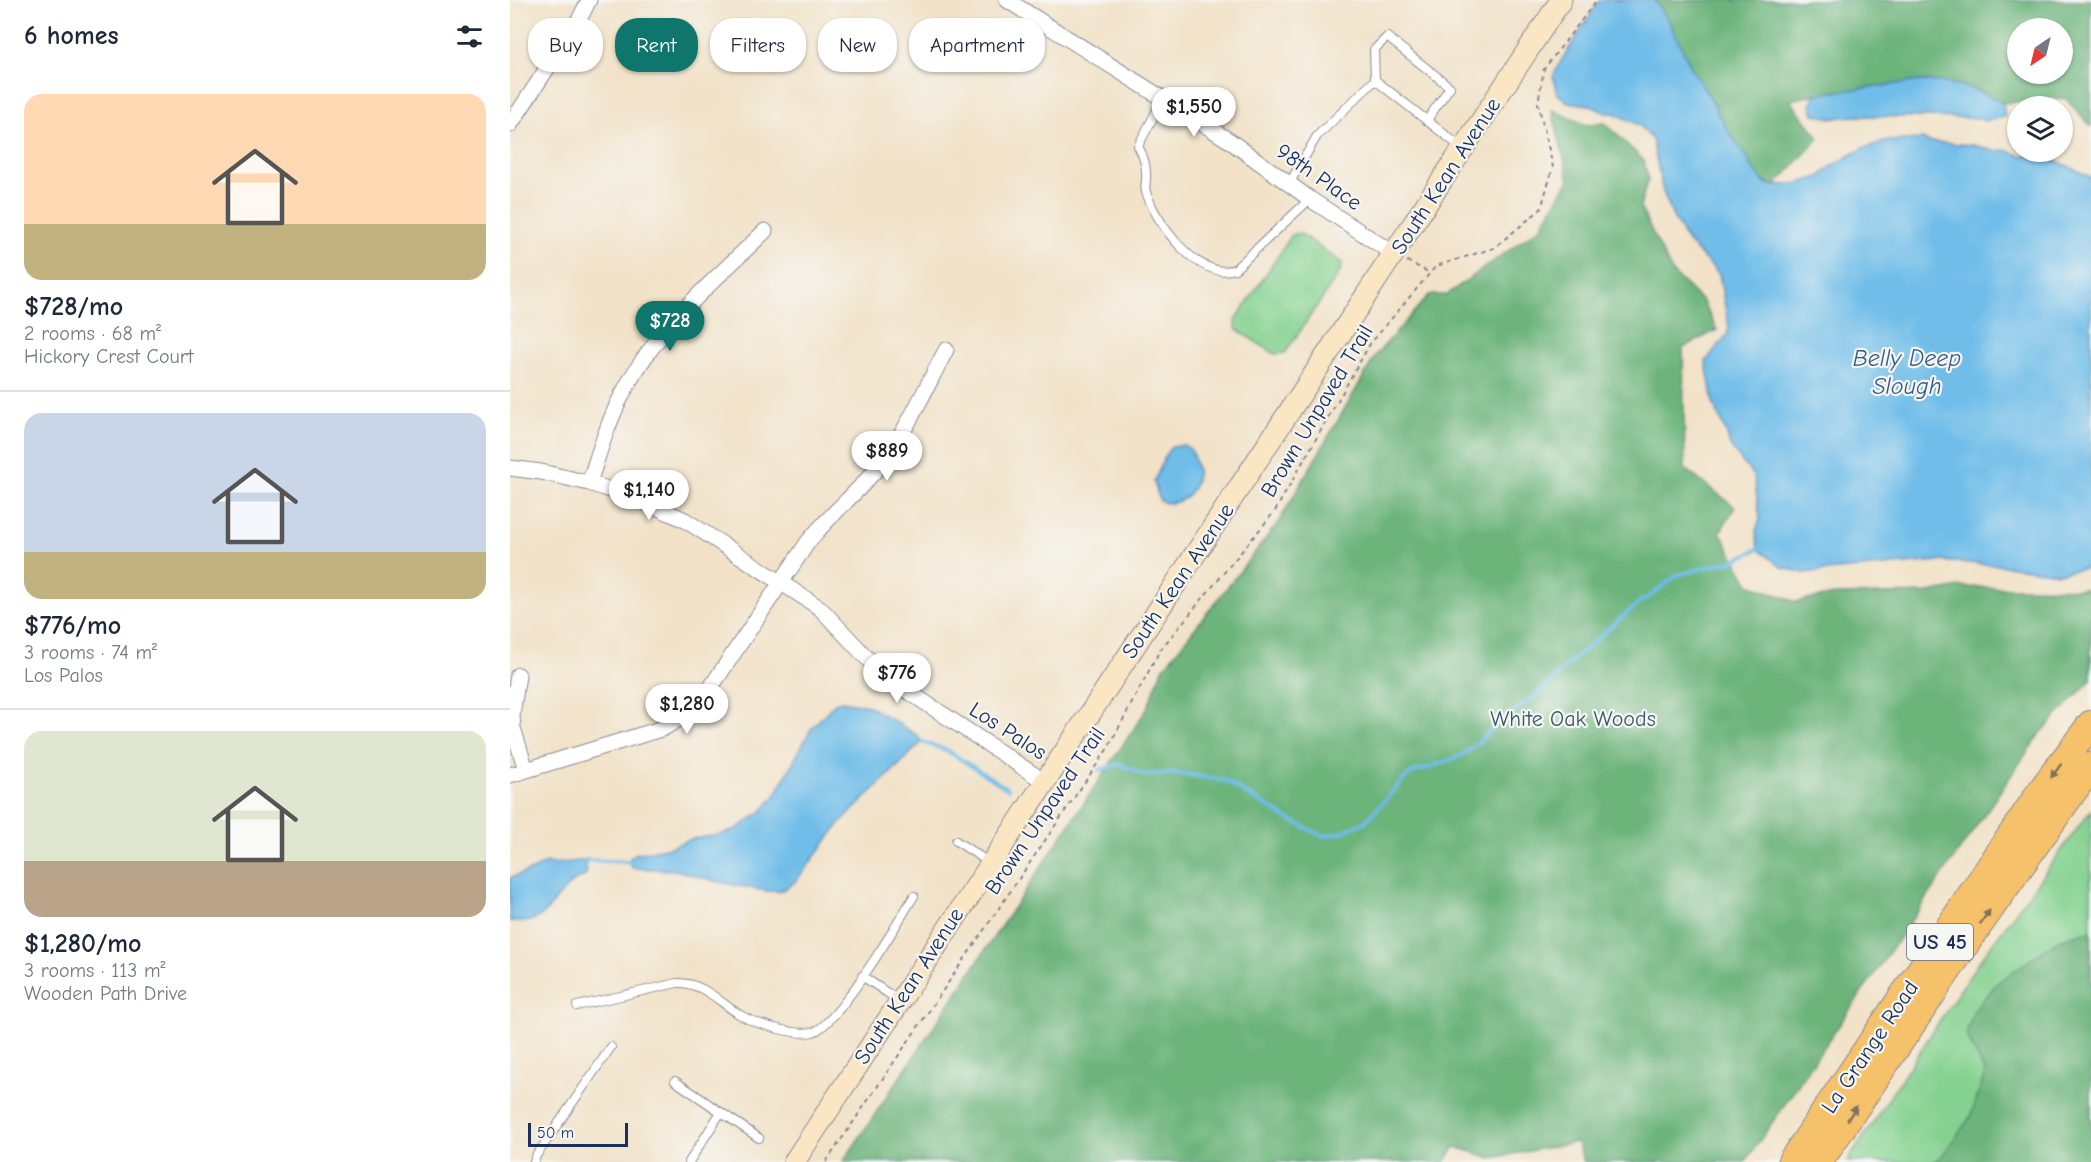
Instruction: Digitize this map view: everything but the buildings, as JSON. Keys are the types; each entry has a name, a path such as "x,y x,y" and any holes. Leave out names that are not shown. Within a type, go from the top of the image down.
{"highway":[{"name":"La Grange Road","path":"1791,1162 2043,788 2091,724"},
{"name":"La Grange Road","path":"1820,1162 1969,939 2091,766"}],"street":[{"path":"510,125 580,18 589,0"},
{"name":"98th Place","path":"1007,0 1230,141 1288,184 1394,254"},
{"name":"South Kean Avenue","path":"794,1162 1561,0"},
{"path":"589,483 613,414 638,366 676,317 765,231"},
{"path":"510,775 664,728 684,717 707,693 820,526 866,481 885,458 945,350"},
{"name":"Los Palos","path":"510,468 541,471 589,483 663,509 685,520 820,608 882,674 1045,782"},
{"path":"518,675 512,715 513,728 526,770"}],"lane":[{"path":"1288,184 1317,136 1375,80 1374,50 1388,37 1450,87 1427,120"},
{"path":"1375,80 1463,149"},
{"path":"1163,99 1138,147 1144,157 1145,189 1154,211 1176,242 1199,263 1224,273 1235,269 1310,199"},
{"path":"956,841 991,864"},
{"path":"577,1006 677,983 687,983 704,990 739,1014 756,1022 801,1033 814,1031 824,1026 832,1018 914,896"},
{"path":"862,976 900,1001"},
{"path":"534,1162 611,1047"},
{"path":"675,1081 759,1138"},
{"path":"689,1162 721,1112"}],"path":[{"name":"Brown Unpaved Trail","path":"826,1162 1108,748 1160,650 1275,511 1370,344 1436,266 1494,248 1541,209 1553,167 1538,103 1544,69 1597,0"},
{"path":"1394,254 1430,273"}],"green space":[{"path":"1654,0 2091,0 2091,126 2073,107 2073,96 2007,96 2007,103 2003,103 1979,90 1920,81 1817,94 1790,100 1819,138 1775,186 1755,173 1694,73 1668,20"},
{"name":"White Oak Woods","path":"1552,110 1586,125 1605,123 1644,161 1648,179 1640,207 1672,272 1703,302 1717,330 1683,348 1685,469 1735,507 1720,532 1749,584 1796,602 1835,595 1928,593 1960,587 2091,589 2091,680 2039,735 1745,1162 1584,1162 1577,1142 1492,1158 1455,1147 1445,1162 843,1162 1147,709 1162,670 1278,523 1376,355 1429,295 1446,295 1540,228 1569,180"},
{"path":"1300,233 1342,263 1340,272 1285,353 1275,354 1237,330 1235,321 1292,235"},
{"path":"2091,810 2091,1162 1847,1162 1976,966"},
{"path":"2091,930 2091,1162 1934,1162 1941,1157 1971,1116 1985,1073 1966,1034 1973,1012 1997,983 2057,941"}],"water":[{"name":"Belly Deep Slough","path":"1600,0 1654,0 1668,20 1694,73 1716,107 1717,114 1723,120 1725,127 1751,167 1765,183 1775,186 1800,183 1819,177 1832,166 1863,148 1888,141 1922,139 1929,142 1974,145 1994,151 2006,150 2007,162 2059,162 2091,177 2091,567 2058,573 1998,565 1939,561 1803,573 1782,567 1758,549 1756,531 1760,519 1754,477 1730,446 1713,403 1706,361 1727,335 1729,327 1719,274 1687,241 1673,217 1663,192 1652,139 1639,125 1614,113 1606,113 1589,105 1568,102 1558,94 1553,76"},
{"path":"1920,81 1953,84 1983,93 2003,103 2005,117 1985,121 1978,118 1857,116 1830,118 1814,114 1811,102 1817,94"},
{"path":"1184,445 1191,450 1197,468 1193,488 1180,501 1167,503 1160,501 1154,482 1165,456 1171,447"},
{"path":"842,701 869,706 917,735 922,742 841,822 796,881 778,891 766,891 675,870 632,868 630,858 635,854 735,830 762,811 775,796 811,729 835,703"},
{"path":"585,860 587,872 585,876 574,881 565,889 544,913 524,922 510,921 510,878 547,862 552,864"}],"waterway":[{"path":"1099,770 1120,764 1144,775 1176,773 1224,780 1288,819 1323,836 1340,833 1366,821 1402,781 1415,771 1462,755 1477,744 1499,721 1534,697 1577,656 1641,601 1677,575 1735,560 1758,549"},
{"path":"922,742 946,750 1008,789"},
{"path":"585,860 631,862"}]}
